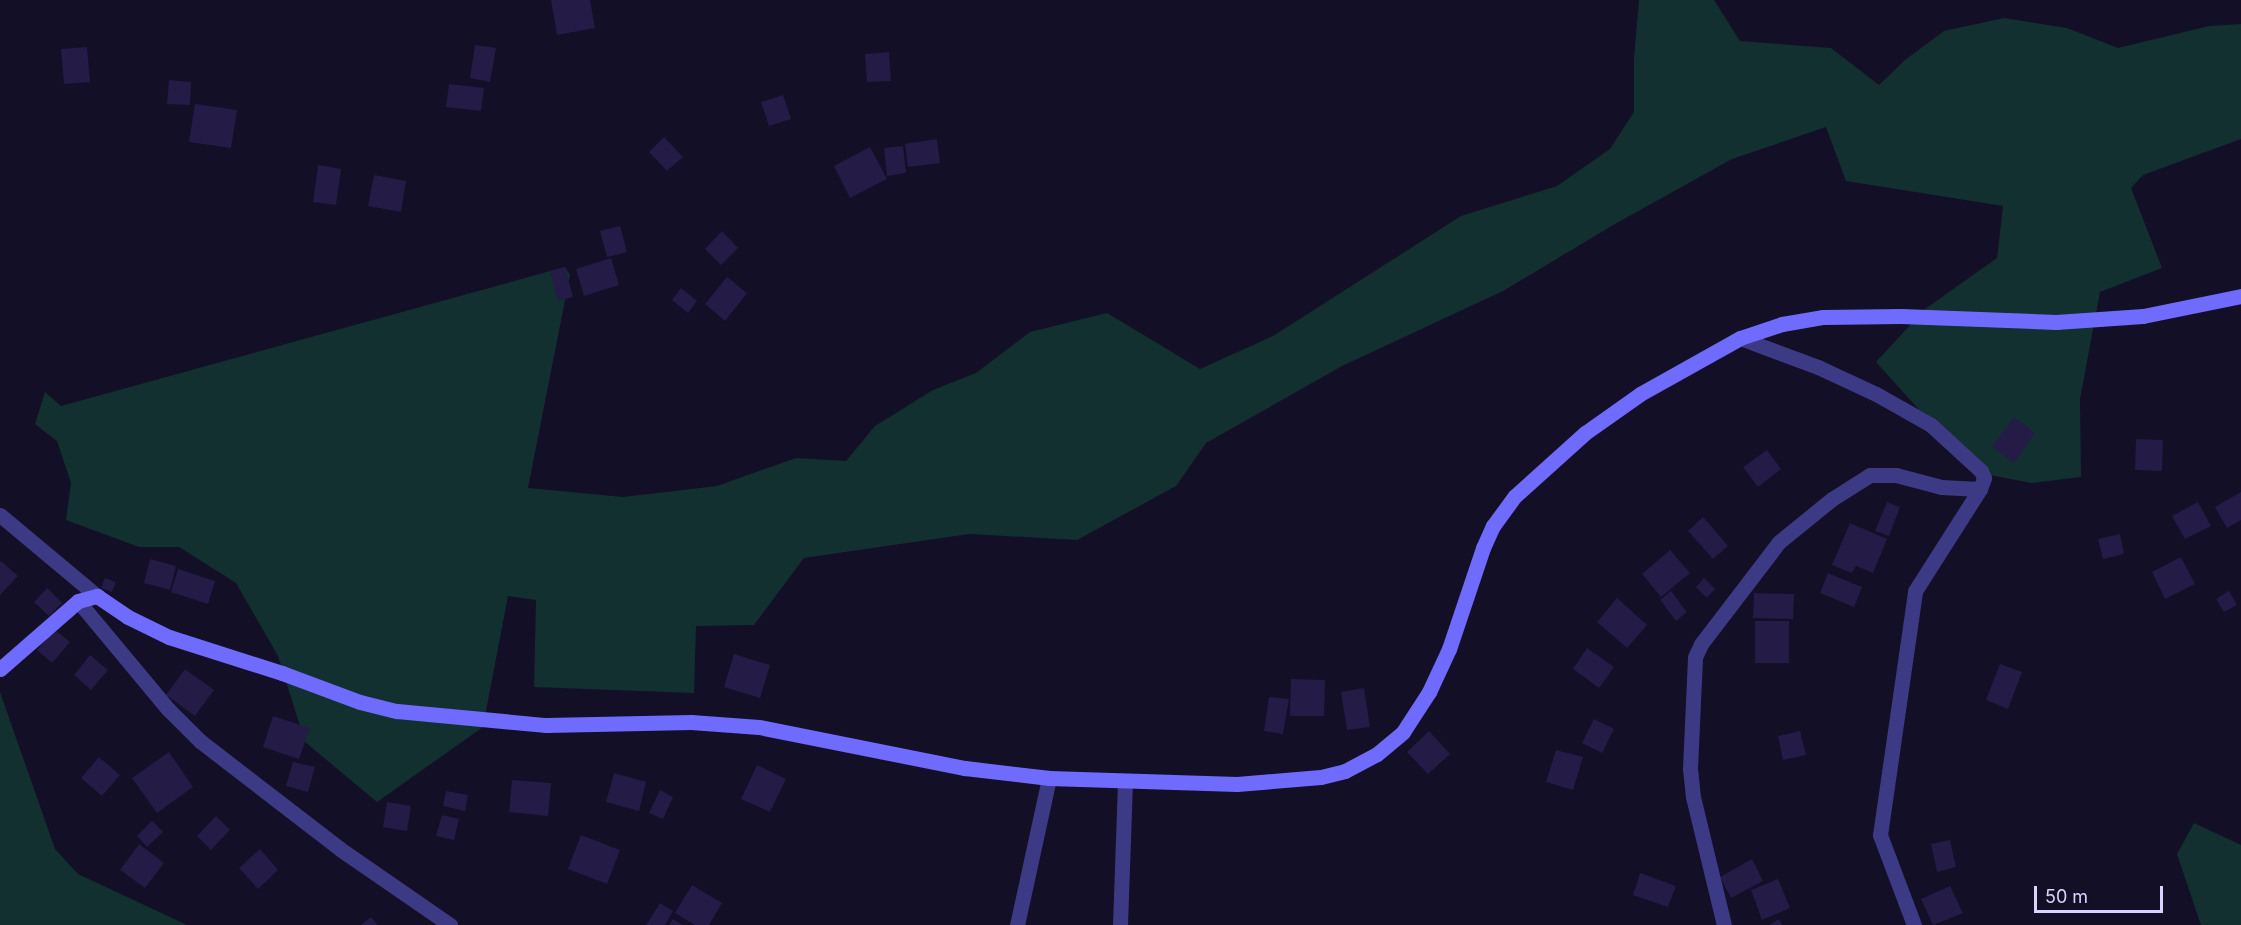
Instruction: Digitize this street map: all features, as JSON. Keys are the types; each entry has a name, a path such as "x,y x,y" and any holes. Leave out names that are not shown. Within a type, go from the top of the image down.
{"street":[{"path":"0,515 96,596 128,617 169,637 282,673 360,702 397,711 546,725 691,722 759,727 965,768 1049,778 1237,784 1322,777 1345,771 1377,754 1403,732 1429,692 1465,609 1483,548 1501,513 1539,472 1586,433 1640,394 1740,338 1782,324 1823,317 1901,316 2056,322 2143,316 2241,296"},
{"path":"1740,338 1818,367 1876,394 1931,425 1981,471 1984,478 1980,489 1915,591 1913,603 1880,835 1914,925"},
{"path":"1724,925 1693,797 1690,768 1695,657 1701,644 1779,542 1832,499 1870,475 1896,475 1941,487 1980,489"},
{"path":"0,669 78,601 96,596"},
{"path":"78,601 168,710 200,741 340,849 450,925"},
{"path":"1017,925 1049,778"},
{"path":"1120,925 1125,782"}],"green space":[{"path":"1639,0 1714,0 1740,41 1831,48 1879,85 1905,60 1944,31 2004,18 2067,28 2118,48 2209,26 2241,24 2241,139 2143,175 2131,188 2162,268 2100,292 2080,399 2081,477 2031,483 1970,471 1931,423 1876,362 1925,309 1997,258 2003,206 1846,181 1826,127 1732,159 1615,224 1503,291 1342,366 1206,443 1176,486 1077,540 969,534 804,558 754,625 696,626 694,693 534,687 536,600 508,596 483,727 377,802 305,742 278,656 236,583 179,547 139,547 66,520 71,483 57,441 35,424 45,392 61,406 565,267 570,275 528,488 623,497 717,486 796,458 846,461 875,426 933,390 976,373 1030,332 1107,313 1200,369 1273,336 1461,216 1557,186 1610,149 1634,112 1634,58"},
{"path":"0,692 55,849 78,874 187,925 0,925"},
{"path":"2194,823 2241,845 2241,925 2201,925 2177,854"}],"building":[{"path":"551,0 590,0 595,28 557,35"},
{"path":"475,45 496,48 490,82 470,78"},
{"path":"87,47 90,82 64,84 61,49"},
{"path":"889,52 891,81 867,82 865,54"},
{"path":"169,80 191,82 190,105 167,104"},
{"path":"449,84 484,88 481,111 446,107"},
{"path":"783,95 791,119 769,126 761,102"},
{"path":"195,104 237,110 231,148 189,142"},
{"path":"664,137 683,157 667,171 649,152"},
{"path":"937,139 940,163 908,167 905,144"},
{"path":"903,146 906,173 887,176 884,148"},
{"path":"870,147 887,179 850,198 834,166"},
{"path":"318,165 341,169 336,205 313,202"},
{"path":"374,175 406,181 401,212 368,206"},
{"path":"620,226 627,252 607,257 600,231"},
{"path":"722,231 738,248 721,265 705,249"},
{"path":"611,258 619,285 584,296 576,269"},
{"path":"565,267 573,297 558,301 550,271"},
{"path":"727,277 747,293 725,321 705,304"},
{"path":"681,288 697,301 688,313 672,300"},
{"path":"2014,417 2035,433 2014,463 1992,447"},
{"path":"2136,439 2163,440 2162,471 2135,470"},
{"path":"1767,450 1781,469 1758,487 1743,467"},
{"path":"2241,492 2241,520 2227,528 2215,507"},
{"path":"1887,502 1900,507 1889,536 1875,531"},
{"path":"2198,502 2211,526 2185,539 2172,516"},
{"path":"1703,517 1728,546 1713,559 1688,531"},
{"path":"1850,523 1887,539 1873,573 1856,566 1852,573 1832,565"},
{"path":"2120,534 2124,554 2103,559 2098,539"},
{"path":"1670,550 1690,573 1661,597 1642,574"},
{"path":"2181,557 2195,584 2165,599 2152,572"},
{"path":"150,559 176,566 170,590 144,583"},
{"path":"0,562 18,576 0,595"},
{"path":"178,569 215,581 208,604 171,592"},
{"path":"1828,573 1862,587 1854,607 1820,593"},
{"path":"105,578 116,582 112,592 101,588"},
{"path":"1704,578 1715,589 1707,598 1696,587"},
{"path":"47,588 62,603 49,616 34,602"},
{"path":"1671,591 1687,612 1676,621 1660,600"},
{"path":"2229,591 2237,605 2224,612 2216,599"},
{"path":"1754,593 1794,594 1793,619 1753,618"},
{"path":"1617,598 1647,625 1627,648 1597,622"},
{"path":"1755,621 1789,621 1789,663 1755,663"},
{"path":"54,629 70,642 52,663 37,650"},
{"path":"1587,648 1614,667 1599,688 1573,669"},
{"path":"734,654 770,665 760,698 724,687"},
{"path":"90,655 108,670 91,690 74,675"},
{"path":"2000,664 2022,672 2008,709 1986,700"},
{"path":"185,669 214,690 195,716 166,695"},
{"path":"1291,679 1325,680 1324,716 1290,716"},
{"path":"1364,688 1370,727 1347,730 1341,692"},
{"path":"1269,697 1289,699 1283,734 1264,731"},
{"path":"273,716 310,728 299,759 263,747"},
{"path":"1594,719 1614,729 1602,753 1582,743"},
{"path":"1429,731 1450,754 1428,774 1407,752"},
{"path":"1800,731 1806,755 1783,760 1778,736"},
{"path":"1556,750 1583,757 1573,790 1546,782"},
{"path":"169,752 193,787 157,813 132,778"},
{"path":"99,757 120,775 102,796 81,778"},
{"path":"293,762 315,767 308,792 286,786"},
{"path":"757,765 786,779 770,812 741,799"},
{"path":"614,773 646,782 639,811 606,802"},
{"path":"512,780 551,783 548,816 509,812"},
{"path":"660,790 673,797 663,819 649,813"},
{"path":"446,791 468,795 465,811 443,806"},
{"path":"387,802 411,806 407,831 383,827"},
{"path":"442,815 459,819 454,840 436,836"},
{"path":"216,816 230,830 211,850 197,836"},
{"path":"152,821 163,832 147,847 137,836"},
{"path":"581,835 620,850 607,884 568,869"},
{"path":"1950,840 1956,867 1937,872 1931,844"},
{"path":"139,844 164,863 145,888 120,870"},
{"path":"260,849 278,870 258,889 239,868"},
{"path":"1752,859 1763,881 1731,898 1720,877"},
{"path":"1640,873 1676,886 1668,907 1633,895"},
{"path":"1778,879 1790,908 1762,920 1751,890"},
{"path":"692,885 722,903 709,925 695,925 675,913"},
{"path":"1950,886 1963,913 1933,925 1921,899"},
{"path":"660,903 673,911 665,925 646,925"},
{"path":"371,917 378,925 361,925"},
{"path":"673,919 683,925 669,925"},
{"path":"1779,919 1782,925 1769,925"}]}
